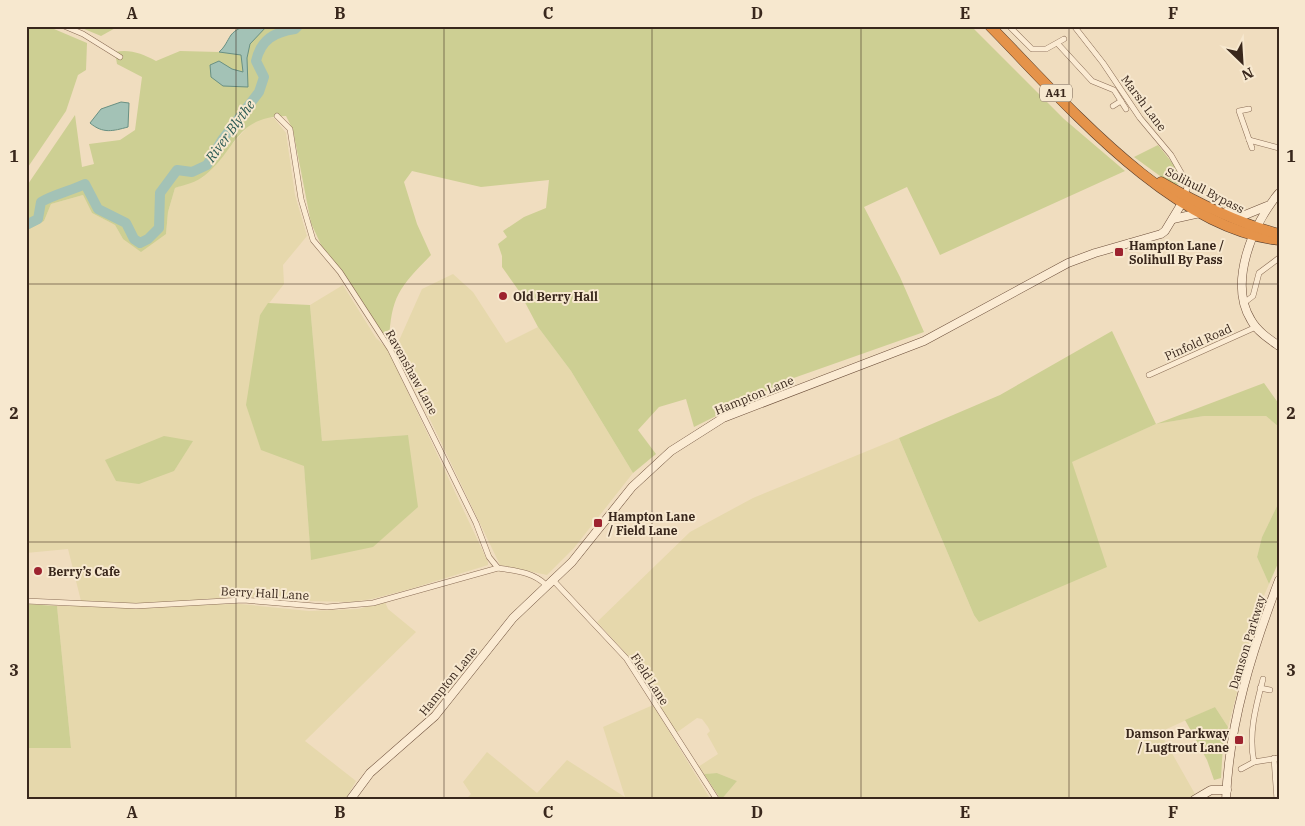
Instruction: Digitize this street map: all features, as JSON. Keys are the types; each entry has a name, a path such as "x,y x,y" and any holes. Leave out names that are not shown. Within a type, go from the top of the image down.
{"highway":[{"name":"Solihull Bypass","path":"990,26 1124,159 1200,213 1279,240"},
{"name":"Solihull Bypass","path":"1184,200 1214,211 1254,232 1279,234"}],"main road":[{"path":"1279,193 1268,206 1254,232 1241,278 1244,303 1256,327 1279,346"},
{"name":"Hampton Lane","path":"350,800 370,773 435,716 513,618 572,562 619,502 651,467 723,418 898,353 924,341 1068,263 1095,253 1161,234 1173,219 1184,200"},
{"path":"1214,211 1245,215 1268,206"},
{"path":"1173,219 1200,213"},
{"name":"Damson Parkway","path":"1226,800 1233,734 1247,669 1279,580"},
{"path":"1194,800 1211,790 1226,790"}],"street":[{"path":"64,26 83,34 120,57"},
{"path":"1009,26 1032,49 1046,49 1064,39"},
{"name":"Marsh Lane","path":"1074,26 1176,162 1186,183 1184,200"},
{"path":"1058,44 1090,79 1110,87 1126,109"},
{"path":"1113,106 1122,101"},
{"path":"1249,109 1239,111 1252,148"},
{"name":"Ravenshaw Lane","path":"277,116 290,130 301,199 313,240 340,272 390,349 476,523 489,557 498,568"},
{"path":"1249,140 1279,148"},
{"path":"1244,303 1254,296 1259,273 1279,258"},
{"name":"Pinfold Road","path":"1148,375 1256,327"},
{"path":"498,568 522,572 549,582"},
{"name":"Berry Hall Lane","path":"26,601 136,606 243,600 327,607 373,603 498,568"},
{"name":"Field Lane","path":"549,582 626,658 717,800"},
{"path":"1254,762 1251,734 1263,679"},
{"path":"1260,688 1270,690"},
{"path":"1241,770 1254,762 1276,758 1277,800"}],"shaded area":[{"path":"247,26 267,26 250,44 247,58 248,87 223,86 211,77 210,65 219,61 232,69 243,72 241,55 219,52 235,31"},
{"path":"121,102 129,103 128,127 108,131 99,129 90,123 101,109"},
{"path":"266,117 274,118 286,133 295,195 307,236 283,265 284,284 260,315 284,459 304,465 311,559 408,435 322,441 310,305 343,285 376,338 387,348 488,565 410,589 372,599 351,602 242,596 152,604 81,601 68,549 26,553 26,231 44,221 51,204 83,195 92,213 115,225 123,239 166,234 168,212 175,188 203,177 250,124"},
{"path":"453,274 473,292 506,343 538,327 571,371 633,473 574,548 547,575 500,565 400,357 397,345 422,289"},
{"path":"1204,416 1266,416 1279,427 1279,502 1262,537 1257,557 1269,584 1260,605 1228,727 1215,707 1160,732 1195,794 1188,800 721,800 737,781 717,773 704,774 698,767 718,754 707,734 710,731 708,727 702,719 697,718 676,733 633,661 597,622 690,532 753,498 899,438 974,615 1071,462 1156,424"},
{"path":"385,602 388,609 416,632 305,741 356,781 345,800 26,800 26,751 29,748 71,748 57,606 240,604 309,611 358,609"},
{"path":"653,705 711,800 465,800 471,794 463,782 487,752 537,793 567,760 625,797 603,727"}],"green space":[{"path":"26,26 47,26 87,43 86,70 78,75 66,111 26,170"},
{"path":"77,26 119,26 101,36"},
{"path":"243,26 971,26 1064,119 1125,171 940,255 907,187 864,207 900,277 924,332 788,380 694,427 686,399 659,407 638,430 656,454 633,473 571,371 538,327 519,291 502,267 502,256 498,244 507,237 503,231 524,217 546,208 549,180 481,187 412,171 404,182 417,224 431,255 411,276 399,294 392,314 389,343 322,247 311,223 293,130 286,116 269,118 256,122 246,128 215,166 204,176 194,182 175,188 168,212 166,234 141,252 123,239 115,225 92,213 83,195 51,204 44,221 26,231 26,187 75,115 82,167 94,164 89,144 120,140 135,130 142,77 117,64 115,52 126,51 136,53 156,61 180,51 219,52"},
{"path":"1158,145 1178,170 1183,182 1176,185 1171,184 1134,157"},
{"path":"268,303 310,305 322,441 408,435 418,507 373,547 311,560 304,466 261,450 246,405 260,315"},
{"path":"1112,331 1156,424 1072,462 1107,567 979,622 974,615 899,438 1000,395"},
{"path":"1264,383 1279,404 1279,427 1266,416 1204,416 1156,424"},
{"path":"164,436 193,441 174,471 139,484 116,481 105,460"},
{"path":"1279,502 1279,561 1269,584 1257,557 1262,537"},
{"path":"26,604 57,606 71,748 29,748 26,745"},
{"path":"1215,707 1228,727 1223,745 1221,778 1214,780 1207,760 1185,720"},
{"path":"717,773 737,781 721,800 704,774"}],"waterway":[{"name":"River Blythe","path":"26,225 38,219 41,202 85,184 98,209 126,223 134,239 140,243 148,239 159,228 160,193 177,170 192,172 207,165 222,140 259,92 264,77 256,61 261,47 275,35 295,29 298,26"}],"place":[{"name":"Hampton Lane / Solihull By Pass","path":"1119,252"},
{"name":"Old Berry Hall","path":"503,296"},
{"name":"Hampton Lane / Field Lane","path":"598,523"},
{"name":"Berry’s Cafe","path":"38,571"},
{"name":"Damson Parkway / Lugtrout Lane","path":"1239,740"}]}
